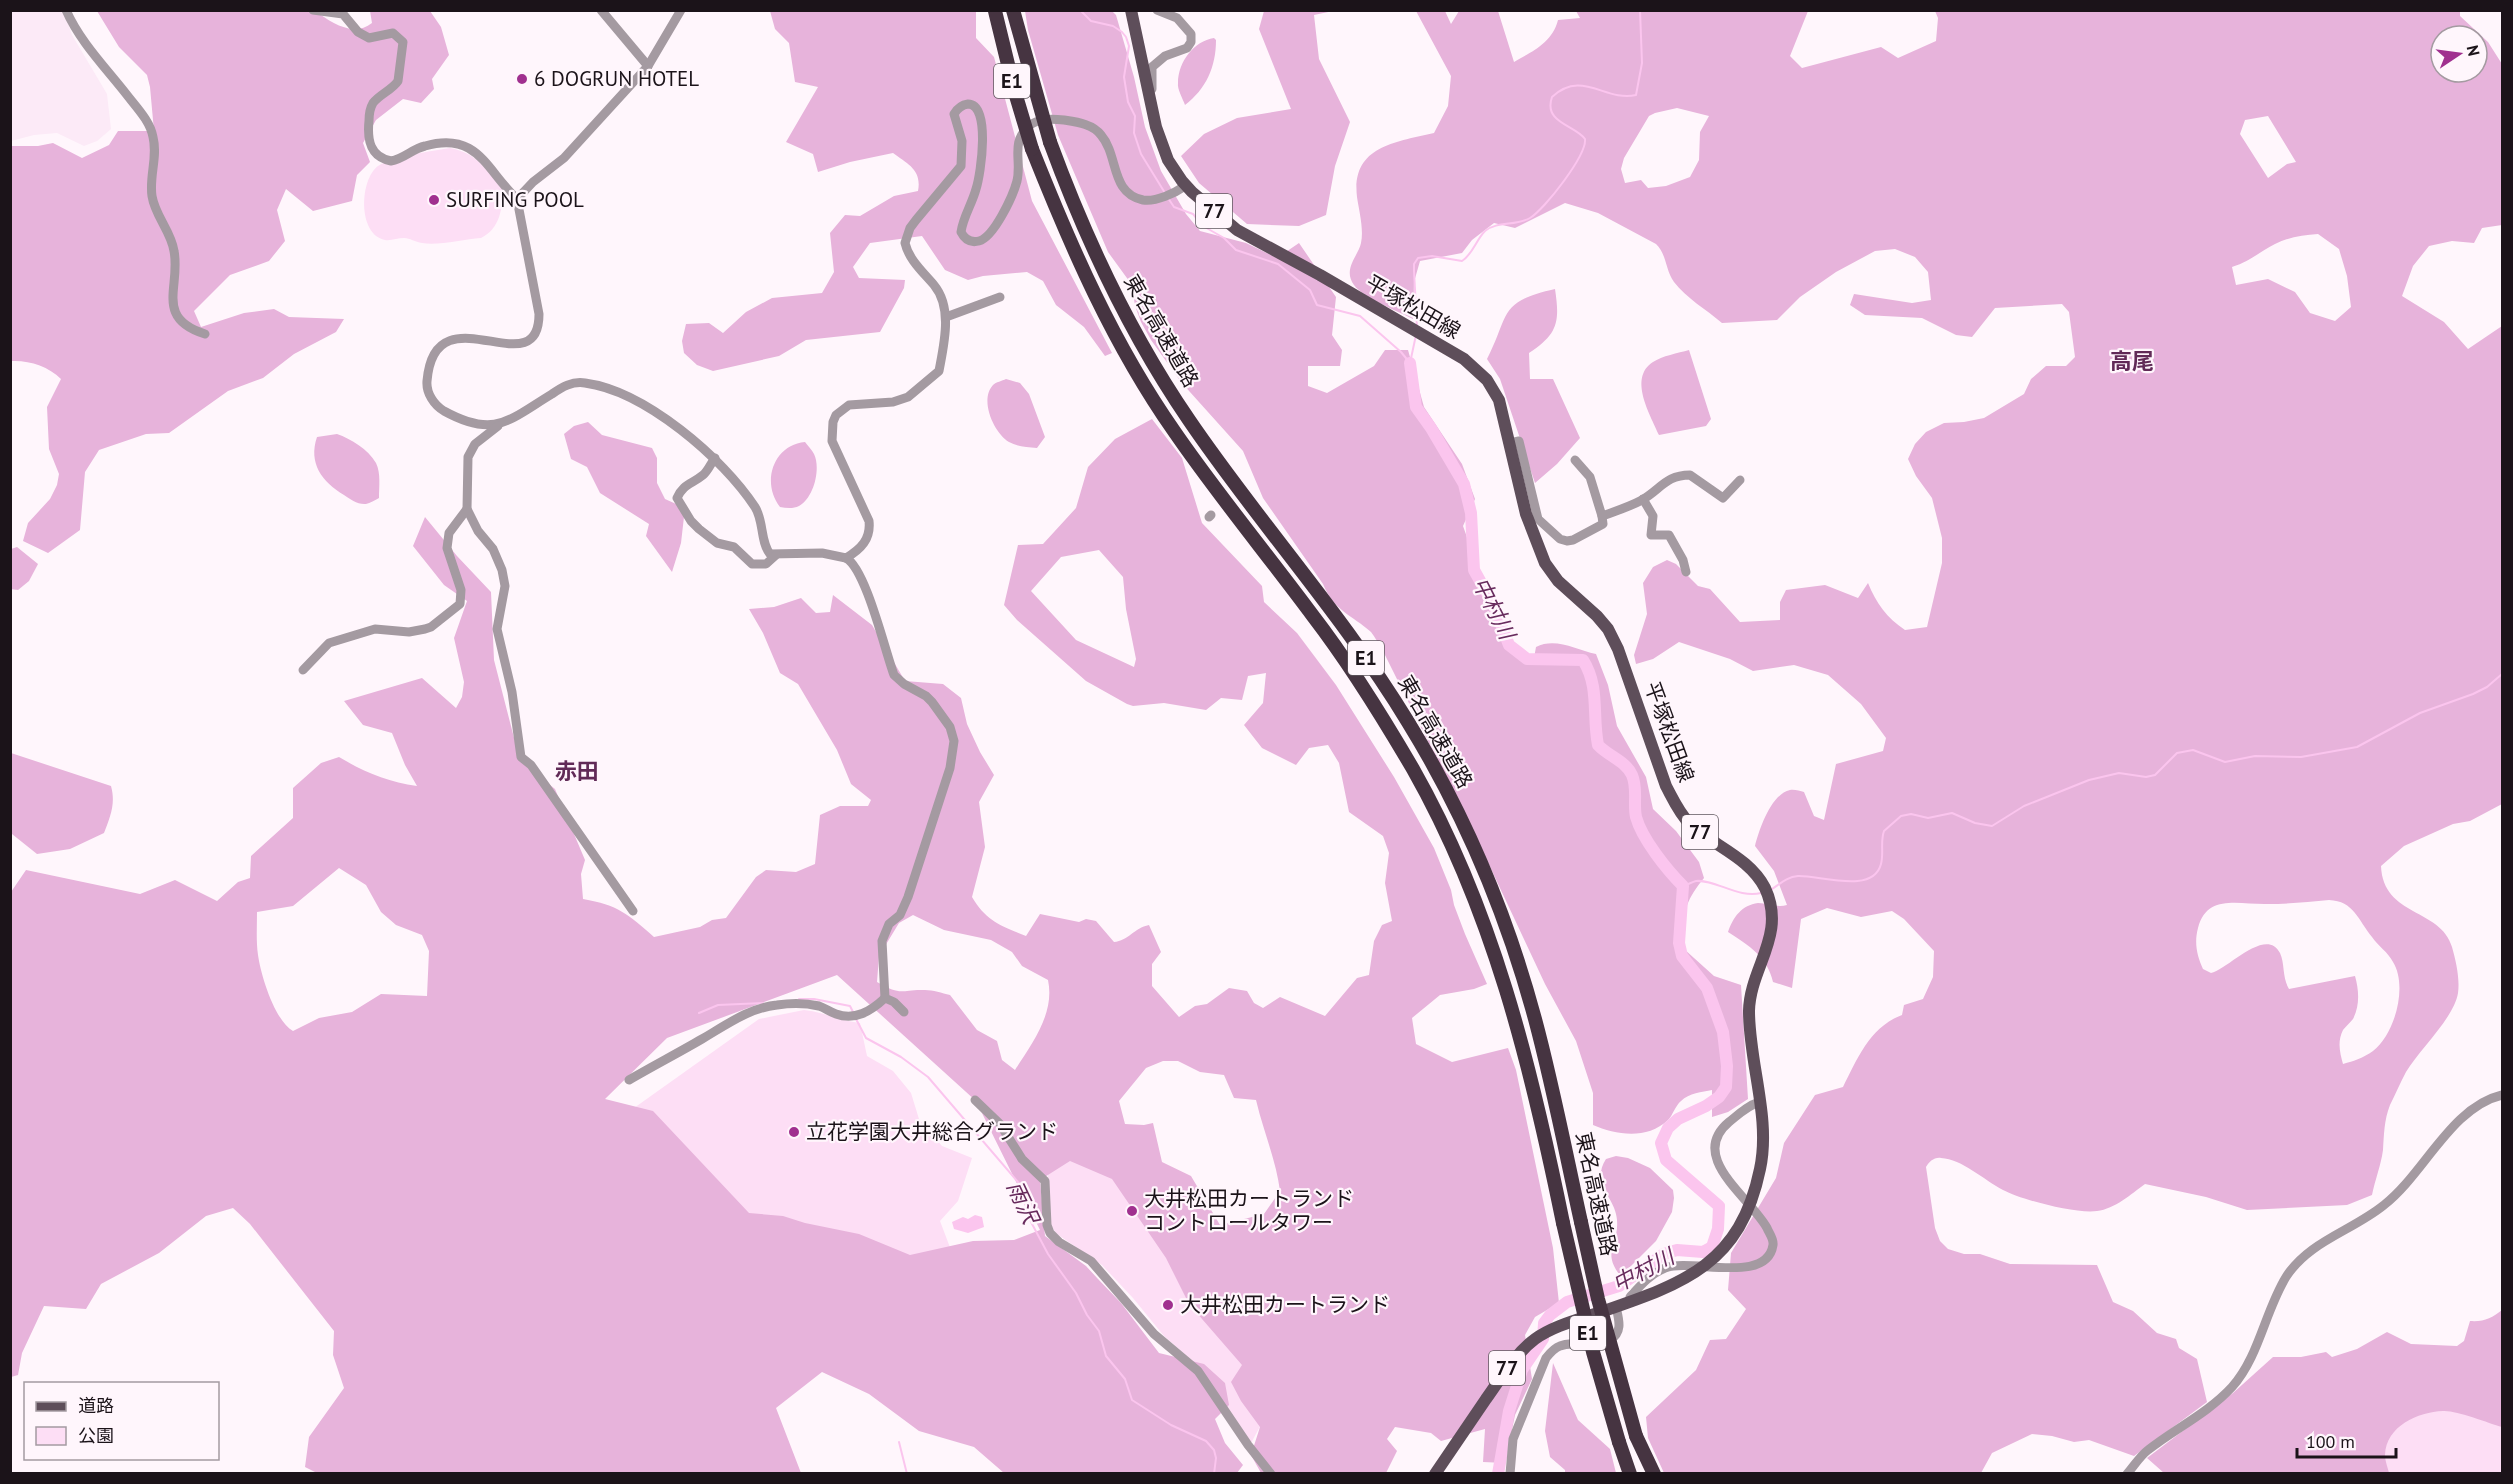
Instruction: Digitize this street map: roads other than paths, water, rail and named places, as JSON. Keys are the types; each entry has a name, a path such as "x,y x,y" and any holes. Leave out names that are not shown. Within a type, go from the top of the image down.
{"highway":[{"name":"東名高速道路","path":"1013,10 1050,142 1104,274 1164,382 1209,449 1349,633 1409,724 1459,817 1495,898 1531,1006 1556,1107 1598,1299 1636,1436 1649,1473"},
{"name":"東名高速道路","path":"995,11 1014,89 1032,149 1086,277 1140,379 1211,483 1344,658 1399,745 1430,802 1477,906 1505,983 1539,1104 1563,1223 1593,1352 1630,1473"},
{"path":"1636,1436 1654,1473"}],"main road":[{"name":"平塚松田線","path":"1131,10 1156,127 1168,160 1184,187 1237,230 1464,359 1487,380 1499,400 1526,514 1545,563 1557,581 1597,616 1608,629 1618,649 1666,786 1676,806 1690,824 1748,865 1768,897 1773,922 1749,1010 1763,1133 1761,1167 1750,1206 1736,1232 1706,1266 1677,1284 1561,1326 1535,1339 1509,1365 1435,1473"}],"street":[{"path":"66,10 76,31 150,125 154,146 151,171 152,198 159,218 171,238 175,256 176,265 172,288 175,310 187,326 205,334"},
{"path":"313,10 343,14 358,32 369,38 393,33 403,42 398,81 376,100 370,112 368,141 378,157 395,161 427,145 463,146 474,150 484,158 498,180 518,199 539,314 538,329 526,341 509,345 464,337 451,339 438,349 427,381 428,392 441,409 469,421 498,426"},
{"path":"601,10 648,66"},
{"path":"518,199 533,182 564,158 648,66 681,10"},
{"path":"1156,127 1151,106 1152,67 1166,56 1187,48 1191,42 1191,34 1178,18 1157,10"},
{"path":"846,558 864,544 869,534 869,521 832,441 833,422 836,416 849,405 899,401 917,392 939,371 946,317 939,292 912,259 905,243 910,228 961,166 962,141 954,114 962,105 974,105 978,108 981,119 981,170 961,232 970,241 976,242 989,236 1000,218 1017,180 1019,137 1030,124 1039,121 1056,119 1095,129 1105,140 1123,189 1129,195 1150,201 1184,187"},
{"path":"946,317 1000,297"},
{"path":"629,1080 736,1019 758,1009 778,1005 805,1004 850,1017 861,1015 875,1008 885,998 882,940 889,924 900,915 908,897 950,768 954,741 950,727 932,702 894,675 862,580 854,564 846,558 822,553 770,554 767,551 760,519 754,506 715,458 698,443 647,408 607,389 584,382 563,387 510,421 498,426 475,444 468,457 466,509 478,531 493,549 502,570 505,586 498,611 497,629 512,692 521,757 531,765 633,911"},
{"path":"1510,443 1519,441 1538,519 1560,539 1573,540 1603,524 1590,477 1575,460"},
{"path":"715,458 706,472 684,486 677,498 691,520 717,543 735,547 752,564 766,564 776,555"},
{"path":"1602,516 1627,508 1659,489 1665,481 1676,476 1690,475 1723,498 1740,480"},
{"path":"1643,499 1653,516 1651,535 1669,535 1683,560 1686,572"},
{"path":"303,670 329,643 375,629 410,632 425,629 431,627 460,604 461,590 447,548 449,533 466,509"},
{"path":"885,998 894,1002 904,1012"},
{"path":"2127,1473 2146,1452 2214,1405 2234,1385 2247,1365 2287,1276 2308,1251 2385,1205 2466,1114 2502,1095"},
{"path":"975,1100 1000,1124 1022,1159 1045,1181 1047,1225 1050,1233 1059,1242 1091,1261 1154,1334 1198,1371 1248,1445 1271,1473"},
{"path":"1631,1302 1630,1297 1649,1276 1665,1268 1682,1264 1740,1269 1754,1266 1768,1257 1773,1244 1772,1238 1720,1169 1713,1152 1715,1139 1721,1128 1748,1106 1759,1102"},
{"path":"1510,1473 1512,1440 1546,1358 1561,1345 1602,1345 1616,1336 1620,1330 1616,1306"}],"waterway":[{"path":"1080,10 1091,21 1113,26 1126,37 1129,46 1124,77 1128,102 1135,116 1134,133 1141,154 1165,193"},
{"name":"中村川","path":"1417,327 1414,264 1418,258 1432,256 1462,261 1469,255 1485,231 1525,220 1536,213 1564,182 1572,169 1584,147 1585,139 1552,113 1550,106 1552,97 1563,89 1573,86 1584,86 1625,96 1636,95 1642,63 1640,10"},
{"path":"1168,198 1174,207 1193,214 1203,226 1224,238 1236,250 1278,264 1310,290 1317,305 1360,316 1401,352 1410,363 1416,335"},
{"name":"中村川","path":"1410,363 1416,407 1464,484 1471,513 1474,570 1494,606 1509,645 1527,659 1583,660 1588,670 1594,691 1598,745 1629,770 1635,786 1635,812 1639,826 1656,854 1683,886 1679,943 1682,956 1707,988 1723,1032 1727,1066 1726,1087 1719,1097 1678,1119 1668,1128 1661,1143 1666,1160 1719,1206 1718,1229 1712,1247 1703,1252 1677,1250 1664,1254 1619,1286 1567,1302 1550,1315 1544,1323 1543,1339 1522,1370 1509,1411 1498,1474"},
{"path":"1769,891 1786,880 1798,876 1844,881 1868,879 1876,873 1881,864 1884,831 1901,816 1911,814 1928,818 1952,813 1975,823 1992,826 2024,806 2089,780 2119,773 2146,777 2155,775 2177,753 2193,750 2225,762 2255,756 2301,757 2357,747 2420,713 2487,687 2502,674"},
{"path":"1683,886 1703,881 1744,893 1761,893"},
{"name":"雨沢","path":"799,999 814,999 850,1006 854,1014"},
{"name":"雨沢","path":"699,1013 718,1005 763,1003"},
{"name":"雨沢","path":"856,1019 866,1038 901,1057 928,1077 1018,1182 1031,1222 1048,1254 1076,1293 1087,1315 1099,1331 1106,1356 1125,1379 1132,1400 1171,1425 1206,1441 1214,1450 1216,1458 1214,1474"},
{"path":"899,1442 907,1474"}],"place":[{"name":"6 DOGRUN HOTEL","path":"522,79"},
{"name":"SURFING POOL","path":"434,200"},
{"name":"立花学園大井総合グランド","path":"794,1132"},
{"name":"大井松田カートランド コントロールタワー","path":"1132,1211"},
{"name":"大井松田カートランド","path":"1168,1305"}],"district":[{"name":"高尾","path":"2132,361"},
{"name":"赤田","path":"577,771"}]}
